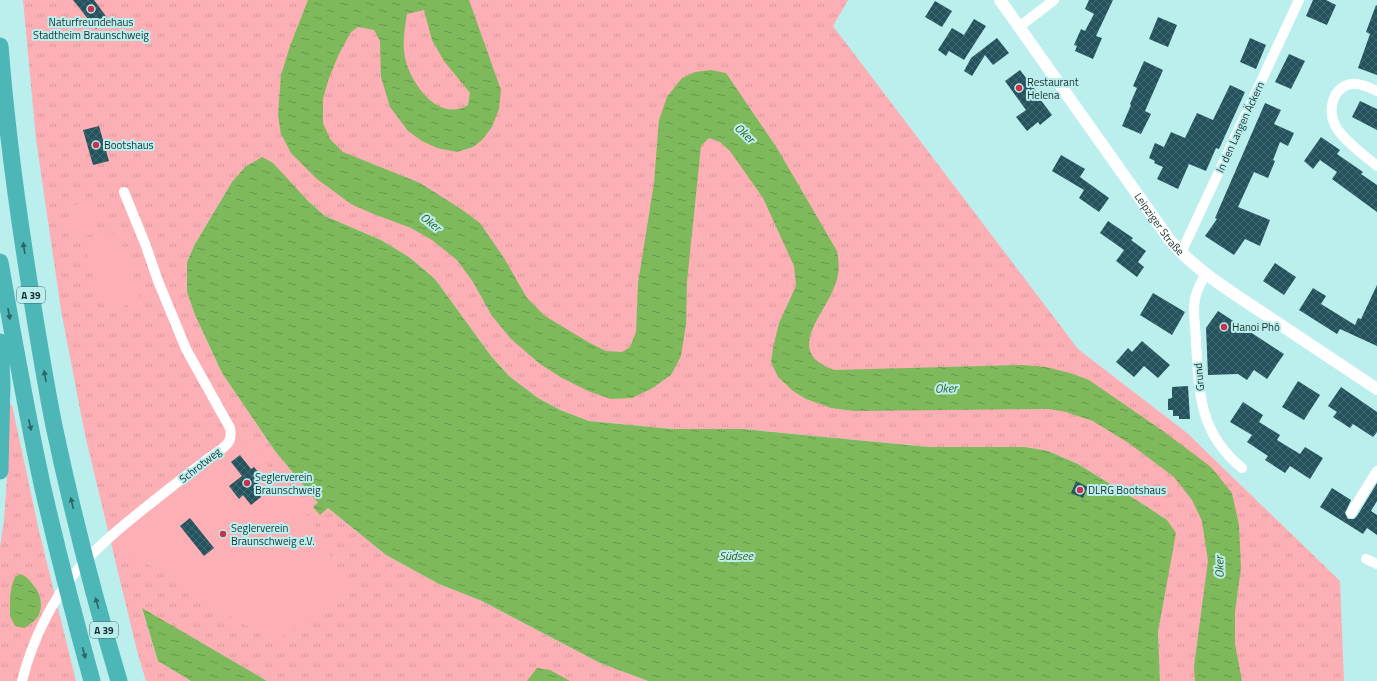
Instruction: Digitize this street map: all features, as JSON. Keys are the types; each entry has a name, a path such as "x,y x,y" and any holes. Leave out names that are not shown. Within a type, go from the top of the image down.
{"highway":[{"name":"A 39","path":"0,46 10,143 22,232 35,318 55,427 81,541 119,681"},
{"name":"A 39","path":"0,262 28,417 70,602 92,681"},
{"path":"0,342 2,384 0,471"}],"street":[{"name":"Leipziger Straße","path":"1000,0 1180,253 1205,274 1377,389"},
{"path":"1019,27 1054,0"},
{"name":"In den Langen Äckern","path":"1180,253 1299,0"},
{"path":"1377,90 1356,84 1348,85 1339,91 1334,98 1331,109 1333,120 1339,130 1377,166"},
{"name":"Schrotweg","path":"22,681 25,667 46,618 58,597 79,568 105,541 171,487 221,450 229,442 231,435 230,428 186,349 124,192"},
{"name":"Grund","path":"1205,274 1195,299 1201,401 1213,434 1224,450 1242,468"},
{"path":"1351,514 1377,471"},
{"path":"1366,559 1377,564"}],"green space":[{"path":"23,0 848,0 833,26 1078,349 1187,433 1340,581 1344,681 1160,681 1158,632 1175,533 1167,520 1078,464 1048,451 1025,447 929,447 742,429 672,429 589,421 560,410 538,398 509,376 491,356 435,279 409,257 381,240 325,216 308,201 232,182 195,244 187,262 187,292 195,315 222,373 275,451 318,503 314,507 328,508 386,555 439,584 482,601 600,663 648,681 267,681 142,609 158,661 191,681 146,681 137,651 85,435 61,310 36,139"},
{"path":"87,200 99,231 76,240 69,208"},
{"path":"118,232 140,301 106,312 84,244"},
{"path":"9,404 12,405 39,531 76,681 0,681 0,547 4,520 9,450"},
{"name":"Seglerverein Braunschweig e.V.","path":"249,439 281,484 314,524 346,586 274,643 115,544"}],"water":[{"name":"Oker","path":"308,0 469,0 501,90 499,109 492,127 482,140 473,147 457,152 437,148 422,141 408,131 390,107 381,77 380,41 374,30 358,27 351,32 339,54 329,78 323,99 323,123 330,139 343,152 420,183 480,223 504,258 527,298 545,316 606,351 622,352 630,347 636,332 638,283 654,183 659,120 667,97 682,78 695,72 711,70 726,73 777,148 837,251 839,264 838,276 830,297 811,332 809,344 811,354 819,363 835,370 1022,365 1046,367 1070,373 1089,380 1163,431 1211,467 1232,493 1239,525 1241,568 1235,612 1235,644 1242,681 1195,681 1194,666 1208,561 1202,521 1192,500 1174,477 1130,444 1093,421 1066,412 1049,409 854,411 831,408 806,399 793,391 778,377 771,362 773,348 779,323 796,286 794,266 763,198 730,151 720,142 709,138 701,146 687,282 686,324 681,356 671,375 651,389 632,398 611,399 588,391 562,378 540,364 511,339 492,316 473,282 457,260 432,240 411,228 351,204 317,179 291,153 281,134 278,115 281,75 290,46","holes":["424,10 432,40 444,61 470,93 468,105 457,109 446,109 436,105 427,98 419,88 408,67 404,52 404,36 407,14"]},
{"name":"Südsee","path":"262,157 273,163 308,201 325,216 381,240 409,257 435,279 491,356 509,376 538,398 560,410 589,421 672,429 742,429 929,447 1025,447 1048,451 1078,464 1167,520 1176,533 1158,632 1160,681 648,681 600,663 482,601 439,584 386,555 328,508 320,515 313,507 318,503 275,451 222,373 195,315 187,292 187,262 195,244 232,182 245,167"},
{"path":"20,574 25,576 37,590 41,603 38,616 25,628 15,626 10,616 10,597 12,585 15,577"},
{"path":"142,608 267,681 191,681 158,661"},
{"path":"537,668 550,670 570,681 527,681"}],"building":[{"name":"Naturfreundehaus Stadtheim Braunschweig","path":"73,0 94,0 108,19 96,29"},
{"path":"1089,0 1113,0 1096,36 1102,38 1093,59 1075,51 1077,46 1074,45 1081,29 1085,31 1094,14 1085,9"},
{"path":"1313,0 1326,0 1336,5 1327,25 1306,16"},
{"path":"935,1 952,11 942,27 925,17"},
{"path":"1376,5 1377,75 1358,68 1370,34 1366,32"},
{"path":"1158,17 1177,25 1168,47 1149,39"},
{"path":"974,19 986,26 964,60 949,51 946,56 938,50 952,28 964,35"},
{"path":"997,38 1009,53 993,65 985,55 972,76 964,71 971,58"},
{"path":"1250,38 1266,45 1256,69 1240,62"},
{"path":"1289,54 1305,61 1291,89 1275,82"},
{"path":"1144,61 1163,70 1145,111 1151,114 1141,134 1122,126 1137,88 1133,86"},
{"path":"1020,70 1052,115 1040,125 1038,122 1027,131 1016,117 1026,110 1005,81"},
{"path":"1230,85 1245,92 1219,149 1216,148 1206,171 1189,164 1178,189 1157,179 1163,167 1154,163 1155,161 1149,158 1155,143 1164,147 1171,132 1185,138 1197,113 1213,120"},
{"path":"1360,101 1377,109 1377,130 1352,117"},
{"path":"1265,103 1281,110 1274,124 1294,133 1288,146 1280,142 1273,160 1275,161 1268,178 1254,172 1238,207 1270,220 1260,246 1245,239 1234,255 1205,236 1217,219 1215,218"},
{"name":"Bootshaus","path":"99,126 109,161 93,165 83,130"},
{"path":"1321,137 1340,150 1337,154 1363,172 1361,174 1377,185 1377,212 1332,179 1337,172 1320,160 1313,169 1304,161"},
{"path":"1061,155 1085,169 1080,177 1109,198 1099,212 1079,198 1084,190 1052,171"},
{"path":"1108,221 1133,238 1131,240 1146,251 1138,262 1144,267 1137,277 1116,261 1124,250 1100,233"},
{"path":"1275,263 1296,277 1284,295 1263,281"},
{"path":"1377,285 1377,346 1340,329 1337,334 1299,310 1313,288 1326,296 1321,304 1355,325 1358,318 1361,319"},
{"path":"1153,293 1185,312 1172,335 1140,315"},
{"path":"1218,311 1284,354 1267,379 1254,370 1247,380 1238,374 1208,375 1206,328"},
{"path":"1142,341 1170,365 1158,378 1144,366 1134,377 1116,362 1128,348 1132,352"},
{"path":"1298,381 1320,395 1304,420 1282,407"},
{"path":"1188,386 1190,419 1179,419 1179,416 1173,416 1173,410 1168,410 1168,399 1172,398 1172,387"},
{"path":"1341,387 1377,412 1377,432 1373,437 1353,424 1350,428 1333,417 1337,412 1328,406"},
{"path":"1243,402 1263,415 1259,422 1280,435 1277,440 1300,454 1305,447 1323,458 1310,479 1290,466 1285,473 1265,460 1268,456 1247,442 1252,435 1230,422"},
{"name":"Seglerverein Braunschweig","path":"240,455 251,469 254,467 264,479 253,487 261,497 251,505 243,495 239,499 229,486 242,476 231,462"},
{"name":"DLRG Bootshaus","path":"1076,481 1088,487 1083,498 1071,493"},
{"path":"1377,483 1377,501 1371,511 1377,515 1377,535 1367,528 1363,534 1320,507 1332,488 1351,500 1345,513 1348,519 1354,519"},
{"path":"190,518 214,548 204,556 180,526"}],"place":[{"name":"Naturfreundehaus Stadtheim Braunschweig","path":"91,9"},
{"name":"Restaurant Helena","path":"1019,88"},
{"name":"Bootshaus","path":"96,145"},
{"name":"Hanoi Phô","path":"1224,327"},
{"name":"Seglerverein Braunschweig","path":"247,483"},
{"name":"DLRG Bootshaus","path":"1080,490"},
{"name":"Seglerverein Braunschweig e.V.","path":"223,534"}]}
